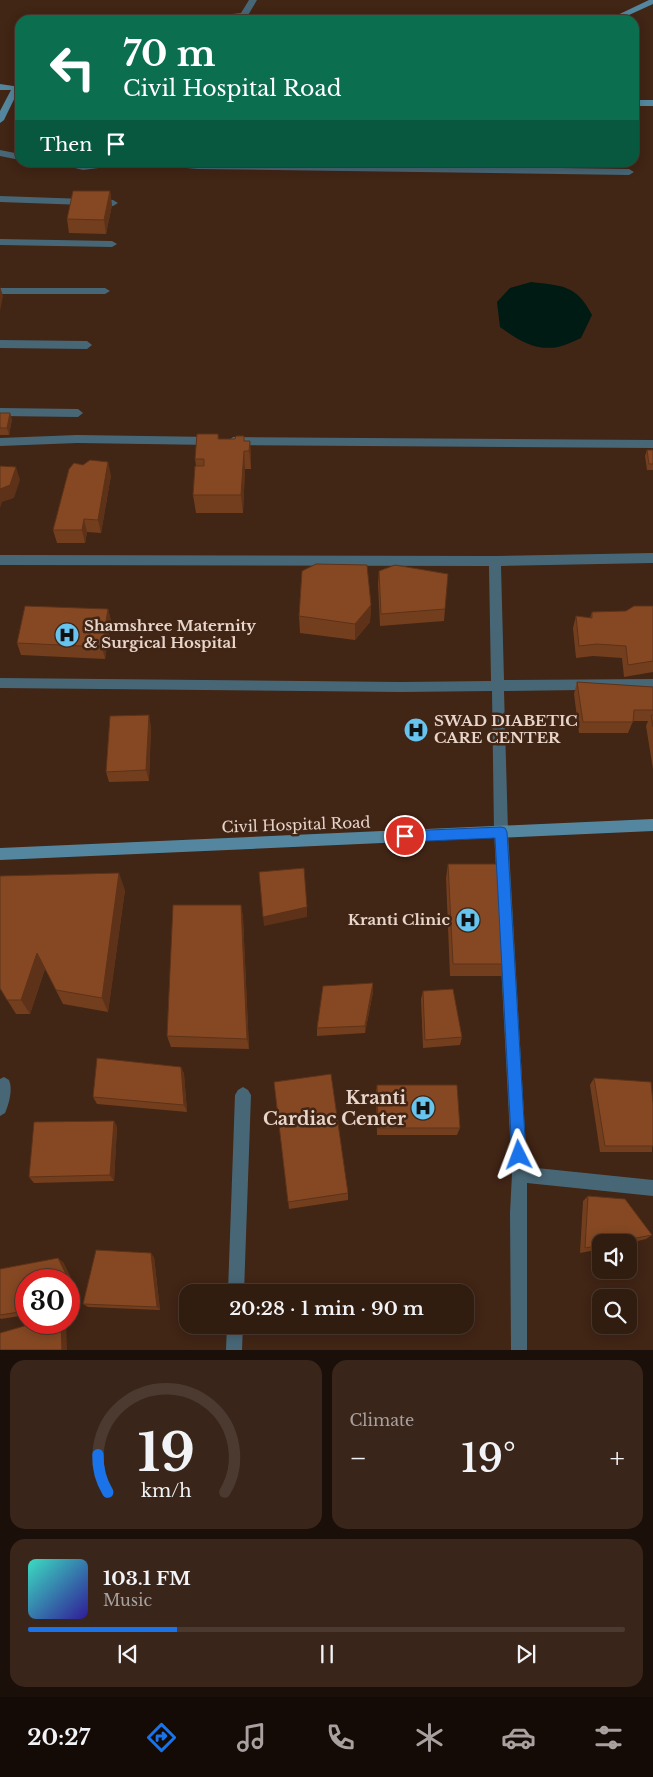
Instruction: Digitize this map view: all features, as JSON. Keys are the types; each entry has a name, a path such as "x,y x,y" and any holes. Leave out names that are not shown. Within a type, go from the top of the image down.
{"main road":[{"path":"623,15 653,1"},
{"path":"0,82 15,87"},
{"path":"0,87 15,88"},
{"path":"0,120 15,93"},
{"path":"639,103 653,103"},
{"name":"Civil Hospital Road","path":"0,854 653,824"}],"street":[{"path":"244,15 253,0"},
{"path":"0,153 15,156"},
{"path":"270,167 629,172"},
{"path":"0,199 113,203"},
{"path":"0,242 112,244"},
{"path":"0,291 105,291"},
{"path":"0,344 87,345"},
{"path":"0,412 78,413"},
{"path":"0,442 77,439 653,444"},
{"path":"0,560 495,561 653,558"},
{"path":"495,561 501,832 520,1174 518,1212 519,1350"},
{"path":"0,684 498,686 653,684"},
{"path":"0,1108 4,1085"},
{"path":"236,1284 244,1095"},
{"path":"520,1174 653,1188"},
{"path":"234,1334 234,1350"}],"shaded area":[{"path":"531,282 567,288 580,297 592,315 581,338 558,347 534,346 520,340 500,327 497,302 510,288"}],"building":[{"path":"73,191 110,191 104,220 67,219"},
{"path":"0,413 10,413 7,428 0,428"},
{"path":"197,434 218,434 218,439 235,439 236,436 244,436 244,441 250,441 249,451 244,451 241,495 193,495 195,466 204,466 204,459 195,459"},
{"path":"647,450 653,450 653,464 649,464"},
{"path":"90,460 108,462 98,520 84,519 82,530 53,530 69,469 74,463 83,465"},
{"path":"0,466 16,467 10,485 0,489"},
{"path":"316,564 367,565 371,605 355,624 299,616 302,571"},
{"path":"395,565 448,574 445,609 381,614 379,571"},
{"path":"25,606 108,609 102,647 17,643"},
{"path":"634,606 653,606 653,661 628,665 626,646 597,644 579,646 576,616 592,618 592,612 626,611"},
{"path":"577,682 653,687 653,710 634,710 633,722 583,722"},
{"path":"149,715 146,770 106,772 110,716"},
{"path":"448,864 500,864 508,964 453,964"},
{"path":"304,868 307,907 263,917 259,872"},
{"path":"119,873 102,998 56,990 37,953 21,1000 7,1000 0,988 0,876"},
{"path":"173,905 241,905 247,1039 167,1036"},
{"path":"373,983 365,1026 317,1028 323,986"},
{"path":"453,989 462,1037 425,1040 423,991"},
{"path":"97,1058 181,1067 184,1105 93,1097"},
{"path":"331,1074 348,1193 288,1202 274,1082"},
{"path":"594,1078 651,1082 653,1146 605,1146"},
{"path":"377,1085 457,1085 460,1128 378,1128"},
{"path":"114,1121 110,1175 29,1177 34,1122"},
{"path":"588,1196 625,1199 652,1235 637,1238 637,1234 592,1234 592,1247 585,1248"},
{"path":"96,1250 151,1253 157,1307 83,1304"},
{"path":"58,1258 64,1269 15,1269 15,1313 0,1315 0,1269"},
{"path":"15,1329 15,1334 61,1334 62,1350 0,1350 0,1333"}],"place":[{"name":"Shamshree Maternity & Surgical Hospital","path":"67,635"},
{"name":"SWAD DIABETIC CARE CENTER","path":"416,730"},
{"name":"Kranti Clinic","path":"468,920"},
{"name":"Kranti Cardiac Center","path":"423,1108"}],"route":[{"path":"405,836 501,832 519,1155"}]}
